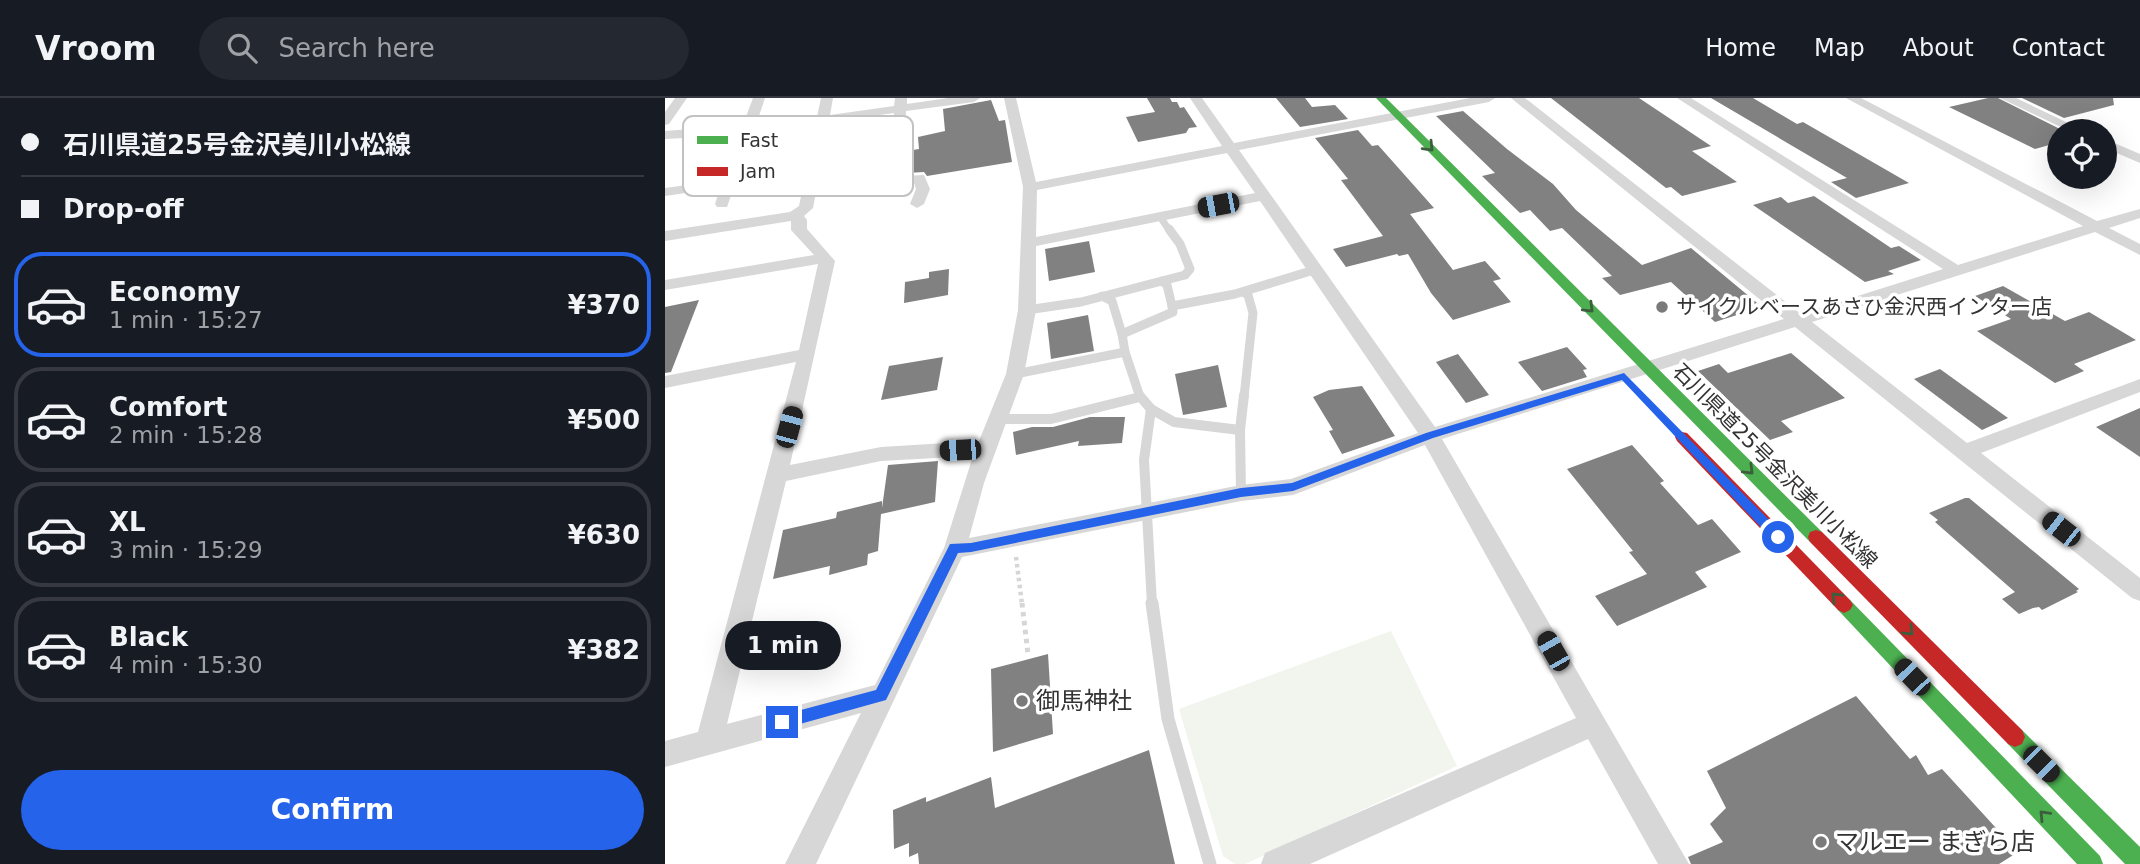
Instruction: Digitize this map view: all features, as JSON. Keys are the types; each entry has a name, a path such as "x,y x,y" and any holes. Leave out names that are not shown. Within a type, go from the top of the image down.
{"main road":[{"name":"石川県道25号金沢美川小松線","path":"1376,108 1398,115 2140,863"},
{"path":"1376,108 1396,138"},
{"path":"1608,360 1629,381"},
{"path":"1672,426 2092,864"}],"street":[{"path":"665,121 681,98"},
{"path":"753,116 758,98"},
{"path":"824,116 827,98"},
{"path":"839,116 901,104 974,98"},
{"path":"800,864 955,548 997,419 1015,374 1027,310 1030,187 1010,98"},
{"path":"1196,98 1430,436 1674,864"},
{"path":"1398,115 1489,98"},
{"path":"1517,98 2140,591"},
{"path":"1683,98 1957,271"},
{"path":"1851,98 2140,250"},
{"path":"2006,98 2052,119"},
{"path":"1030,187 1229,148 1376,108"},
{"path":"665,135 683,134"},
{"path":"2117,148 2140,159"},
{"path":"913,179 919,178 923,189 917,204"},
{"path":"665,192 683,189"},
{"path":"722,204 725,196"},
{"path":"665,236 794,216 806,208 808,196"},
{"path":"1028,243 1263,196"},
{"path":"955,548 1241,493 1293,487 1430,436 1629,381 1649,369 2140,213"},
{"path":"709,742 807,354 827,261 811,240 799,230 800,220 794,216"},
{"path":"665,285 825,258"},
{"path":"665,382 807,354"},
{"path":"1963,452 2140,385"},
{"path":"776,475 881,454 987,448"},
{"path":"665,754 881,695"},
{"path":"1276,864 1594,723"}],"lane":[{"path":"1027,310 1102,296 1185,275 1190,270 1180,244 1160,217"},
{"path":"1172,306 1243,292 1314,270"},
{"path":"1122,334 1173,312 1167,285 1162,281"},
{"path":"1241,493 1240,430 1253,313 1248,295 1243,292"},
{"path":"1102,296 1112,301 1140,397 1151,408 1174,422 1240,430"},
{"path":"1015,374 1125,352"},
{"path":"997,419 1051,419 1140,397"},
{"path":"1151,408 1144,460 1151,594 1168,719 1210,864"}],"path":[{"path":"1014,538 1028,654"}],"shaded area":[{"path":"1391,631 1457,766 1245,864 1235,864 1223,856 1179,709"}],"building":[{"path":"1147,98 1170,98 1172,102 1177,102 1180,108 1184,107 1197,127 1189,128 1186,133 1138,142 1126,117 1155,112"},
{"path":"1276,98 1305,98 1312,107 1335,105 1348,119 1300,127"},
{"path":"1551,98 1639,98 1711,146 1692,151 1737,182 1682,196 1671,187 1666,188"},
{"path":"1711,98 1753,98 1797,124 1803,122 1909,183 1856,198 1831,182 1847,178"},
{"path":"1998,98 2047,122 2047,146 2035,149 1949,107"},
{"path":"2022,98 2113,98 2114,105 2064,118"},
{"path":"991,100 999,121 1005,120 1012,162 927,176 924,172 913,173 913,150 919,149 918,137 945,131 943,109"},
{"path":"1463,111 1553,184 1576,210 1642,265 1691,248 1762,307 1715,322 1671,282 1620,295 1602,278 1612,276 1562,228 1550,231 1530,210 1520,213 1482,176 1495,173 1436,116"},
{"path":"1358,130 1372,146 1378,145 1434,208 1410,214 1453,270 1485,261 1501,279 1493,281 1511,302 1453,320 1431,293 1408,254 1397,254 1346,267 1333,249 1383,236 1341,180 1348,179 1315,138"},
{"path":"1814,196 1891,248 1899,246 1921,260 1888,271 1894,274 1865,282 1753,205 1781,197 1788,203"},
{"path":"1089,241 1095,272 1049,281 1045,249"},
{"path":"949,269 948,295 904,303 905,282 929,278 929,272"},
{"path":"2003,286 2065,321 2089,312 2136,340 2074,364 2084,371 2055,383 1977,331 2011,319 1975,296"},
{"path":"699,300 671,372 665,373 665,307"},
{"path":"1088,315 1094,351 1051,359 1047,323"},
{"path":"1567,347 1587,369 1583,370 1587,377 1542,391 1518,362"},
{"path":"1791,353 1845,398 1781,421 1793,432 1770,440 1698,371 1719,364 1728,373"},
{"path":"1458,354 1489,395 1466,403 1436,362"},
{"path":"943,357 937,390 881,400 889,366"},
{"path":"1218,365 1227,407 1183,415 1175,374"},
{"path":"1940,369 2008,418 1982,430 1914,379"},
{"path":"1362,386 1395,436 1342,454 1329,431 1333,430 1313,397 1329,390"},
{"path":"2140,408 2140,457 2096,427"},
{"path":"1090,417 1125,417 1122,443 1078,446 1079,441 1016,455 1013,432 1032,427 1053,427"},
{"path":"1632,445 1664,481 1660,483 1698,525 1712,519 1741,552 1695,572 1707,587 1617,626 1595,596 1647,574 1629,552 1633,551 1567,469"},
{"path":"938,461 935,502 881,514 878,551 868,554 867,565 829,575 830,566 773,579 783,530 836,518 837,512 882,501 882,508 888,465"},
{"path":"1969,498 2079,589 2076,591 2078,592 2042,610 2039,607 2033,608 2019,614 2002,599 2015,592 1935,522 1938,520 1929,513"},
{"name":"御馬神社","path":"1048,654 1053,734 993,752 991,669"},
{"path":"1856,696 1910,759 1916,755 1928,775 1942,769 2018,852 1999,864 1691,864 1688,857 1723,842 1710,824 1726,808 1707,771"},
{"path":"1149,750 1175,864 919,864 918,853 909,857 909,843 894,849 893,810 926,797 926,802 991,777 995,808"}],"traffic: fast":[{"path":"1381,98 1816,537"},
{"path":"1844,605 2092,864"},
{"path":"2015,737 2140,863"}],"traffic: jam":[{"path":"1682,437 1844,605"},
{"path":"1816,537 2015,737"}],"place":[{"name":"サイクルベースあさひ金沢西インター店","path":"1662,307"},
{"name":"御馬神社","path":"1022,701"},
{"name":"マルエー まぎら店","path":"1821,842"}],"route":[{"path":"782,722 881,695 955,548 1241,493 1281,486 1293,487 1340,467 1430,436 1624,376 1778,537"}]}
